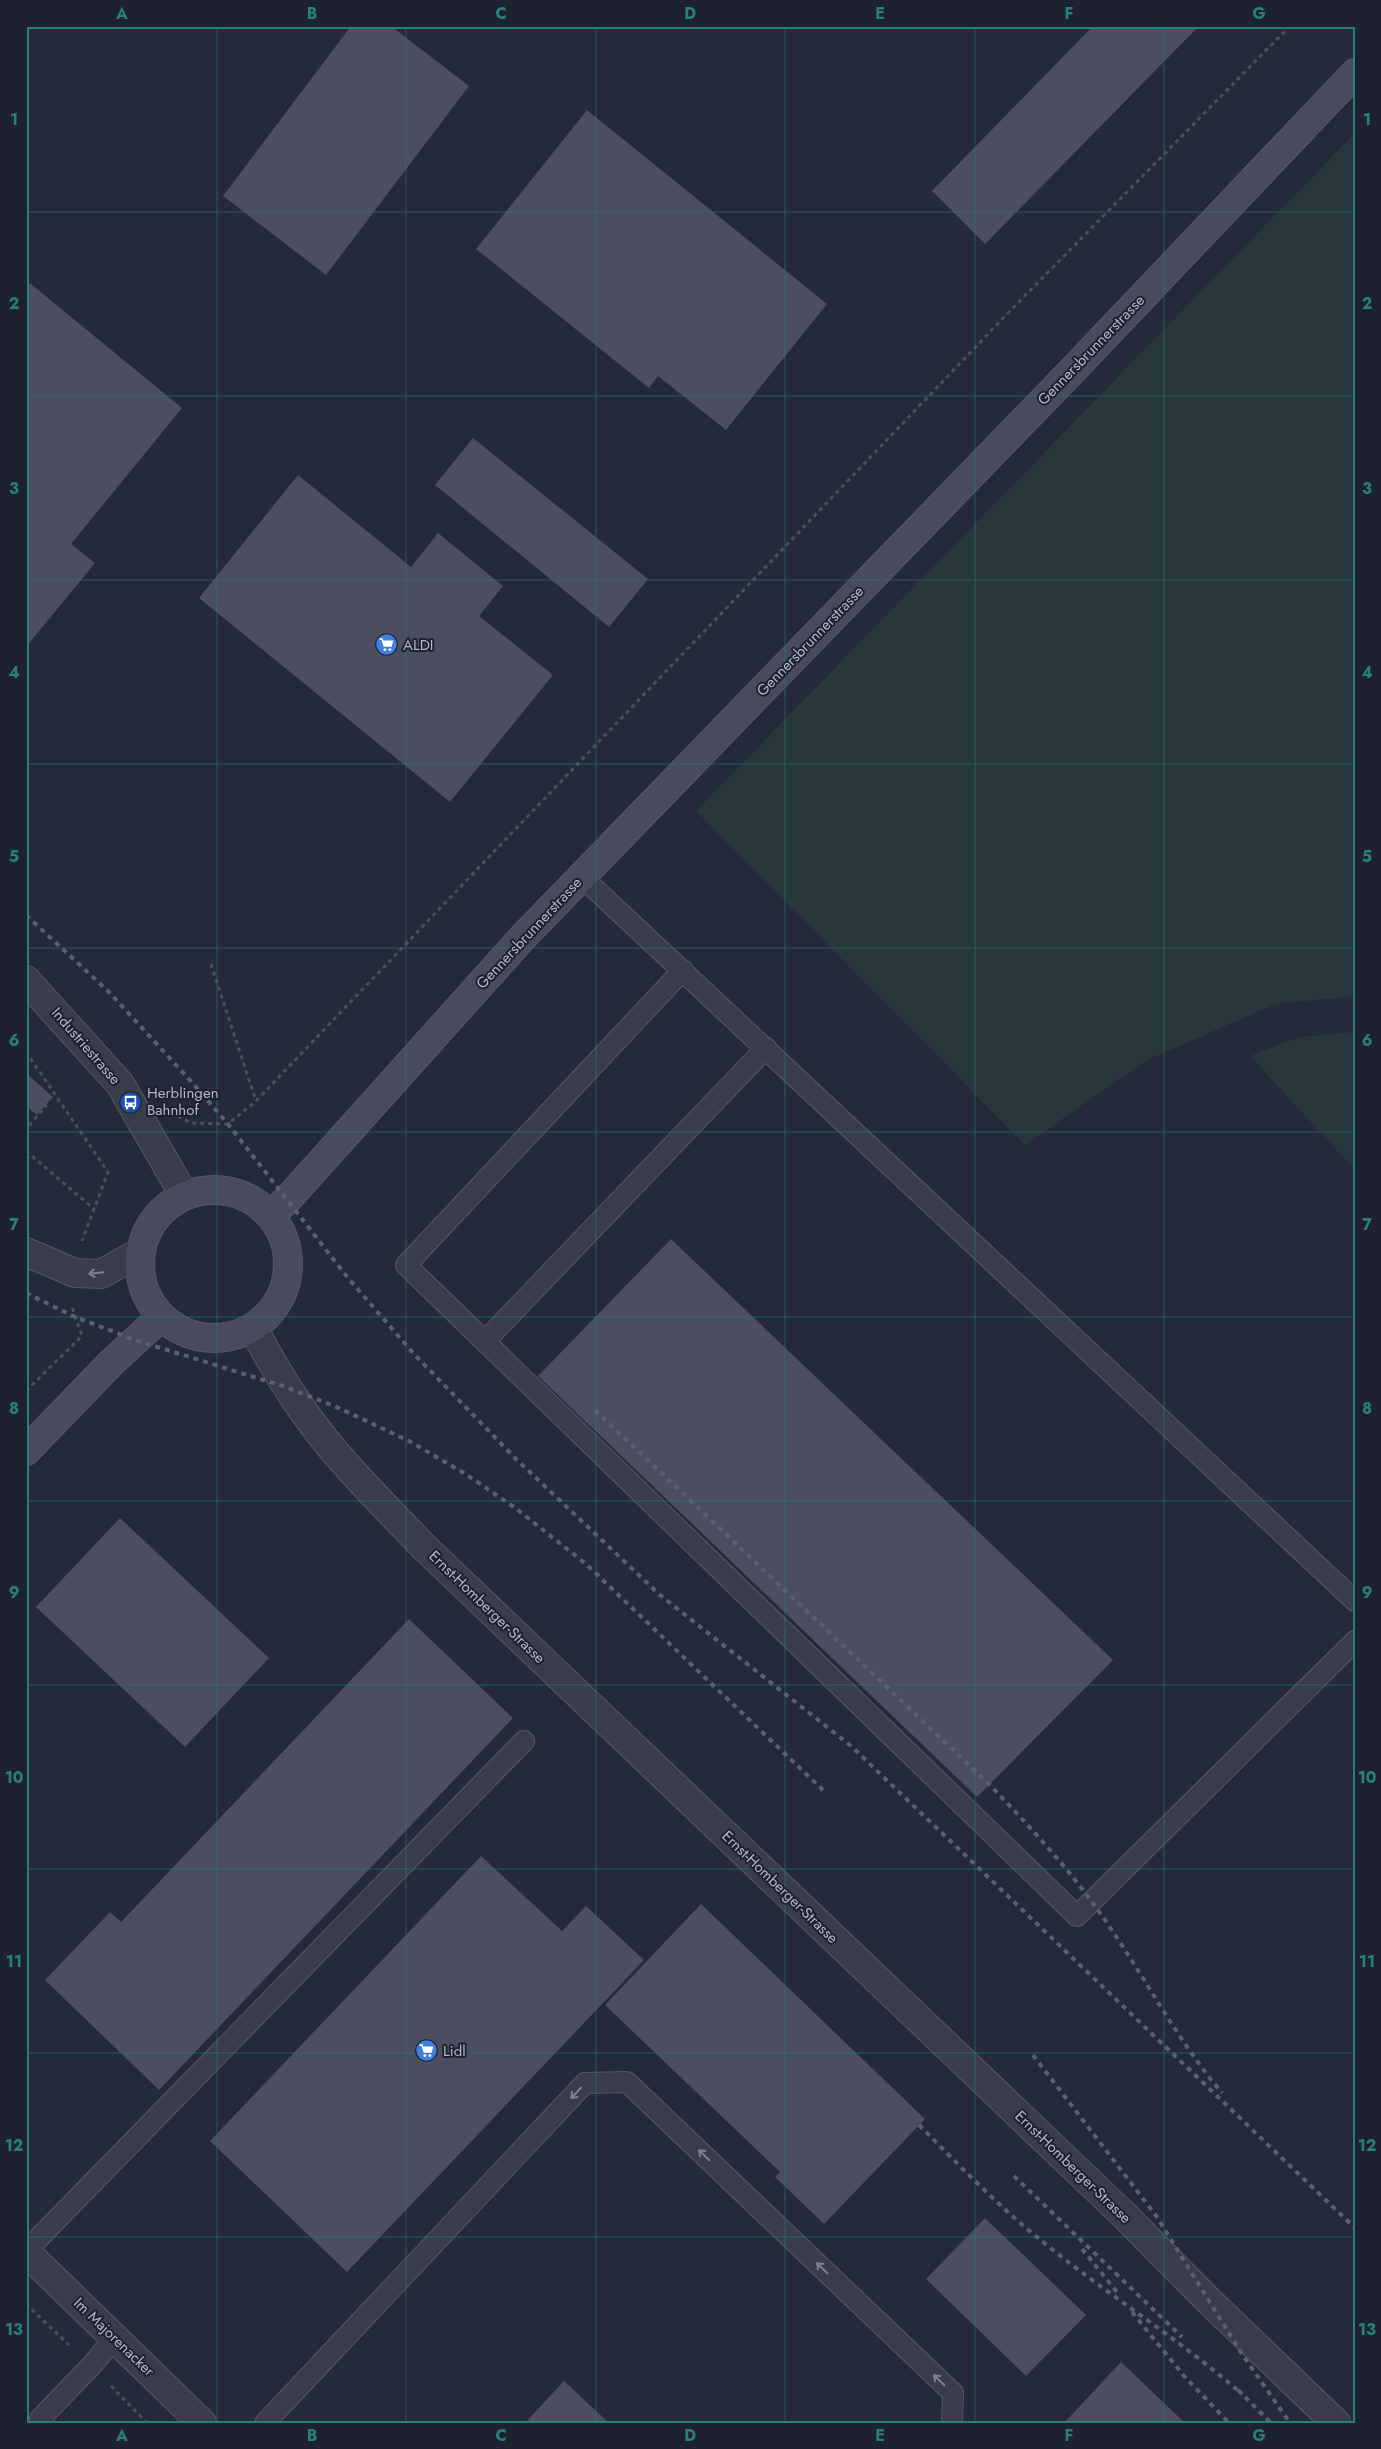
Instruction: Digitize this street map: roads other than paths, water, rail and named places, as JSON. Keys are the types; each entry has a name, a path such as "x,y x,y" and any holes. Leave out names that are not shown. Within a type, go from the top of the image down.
{"street":[{"name":"Gennersbrunnerstrasse","path":"270,1215 287,1200 523,938 1070,373 1355,73"},
{"name":"Industriestrasse","path":"26,980 120,1084 184,1195"},
{"path":"207,1189 230,1191 252,1200 270,1215 282,1233 288,1254 288,1276 281,1296 270,1315 253,1328 230,1338 204,1339 181,1331 161,1317 147,1298 140,1276 140,1252 148,1228 163,1209 184,1195 207,1189"},
{"path":"26,1252 75,1273 101,1274 140,1252"},
{"path":"26,1451 111,1363 161,1317"},
{"name":"Ernst-Homberger-Strasse","path":"253,1328 286,1387 326,1440 349,1468 424,1546 1123,2214 1208,2300 1336,2423"},
{"name":"Im Majorenacker","path":"26,2251 202,2423"}],"lane":[{"path":"582,877 1355,1601"},
{"path":"683,970 406,1265 1077,1916 1355,1641"},
{"path":"485,1341 766,1048"},
{"path":"26,2251 524,1741"},
{"path":"265,2423 585,2083 627,2082 953,2393 952,2423"},
{"path":"44,2423 40,2419 115,2338"}],"railway":[{"path":"26,915 109,992 188,1078 228,1124 348,1278 414,1354 516,1459 660,1595 851,1746 1355,2228"},
{"path":"26,1293 73,1316 135,1340 286,1387 339,1408 409,1441 464,1473 514,1507 586,1564 826,1793"},
{"path":"595,1410 989,1784 1021,1818 1052,1852 1096,1907 1191,2053 1222,2093"},
{"path":"1033,2055 1157,2217 1240,2351 1290,2423"},
{"path":"919,2125 1027,2229 1193,2354 1242,2394"},
{"path":"1014,2176 1182,2337"},
{"path":"1082,2249 1117,2292"},
{"path":"1132,2312 1184,2376 1229,2423"},
{"path":"1238,2390 1271,2423"}],"place":[{"name":"ALDI","path":"387,645"},
{"name":"Herblingen Bahnhof","path":"131,1102"},
{"name":"Lidl","path":"427,2051"}]}
